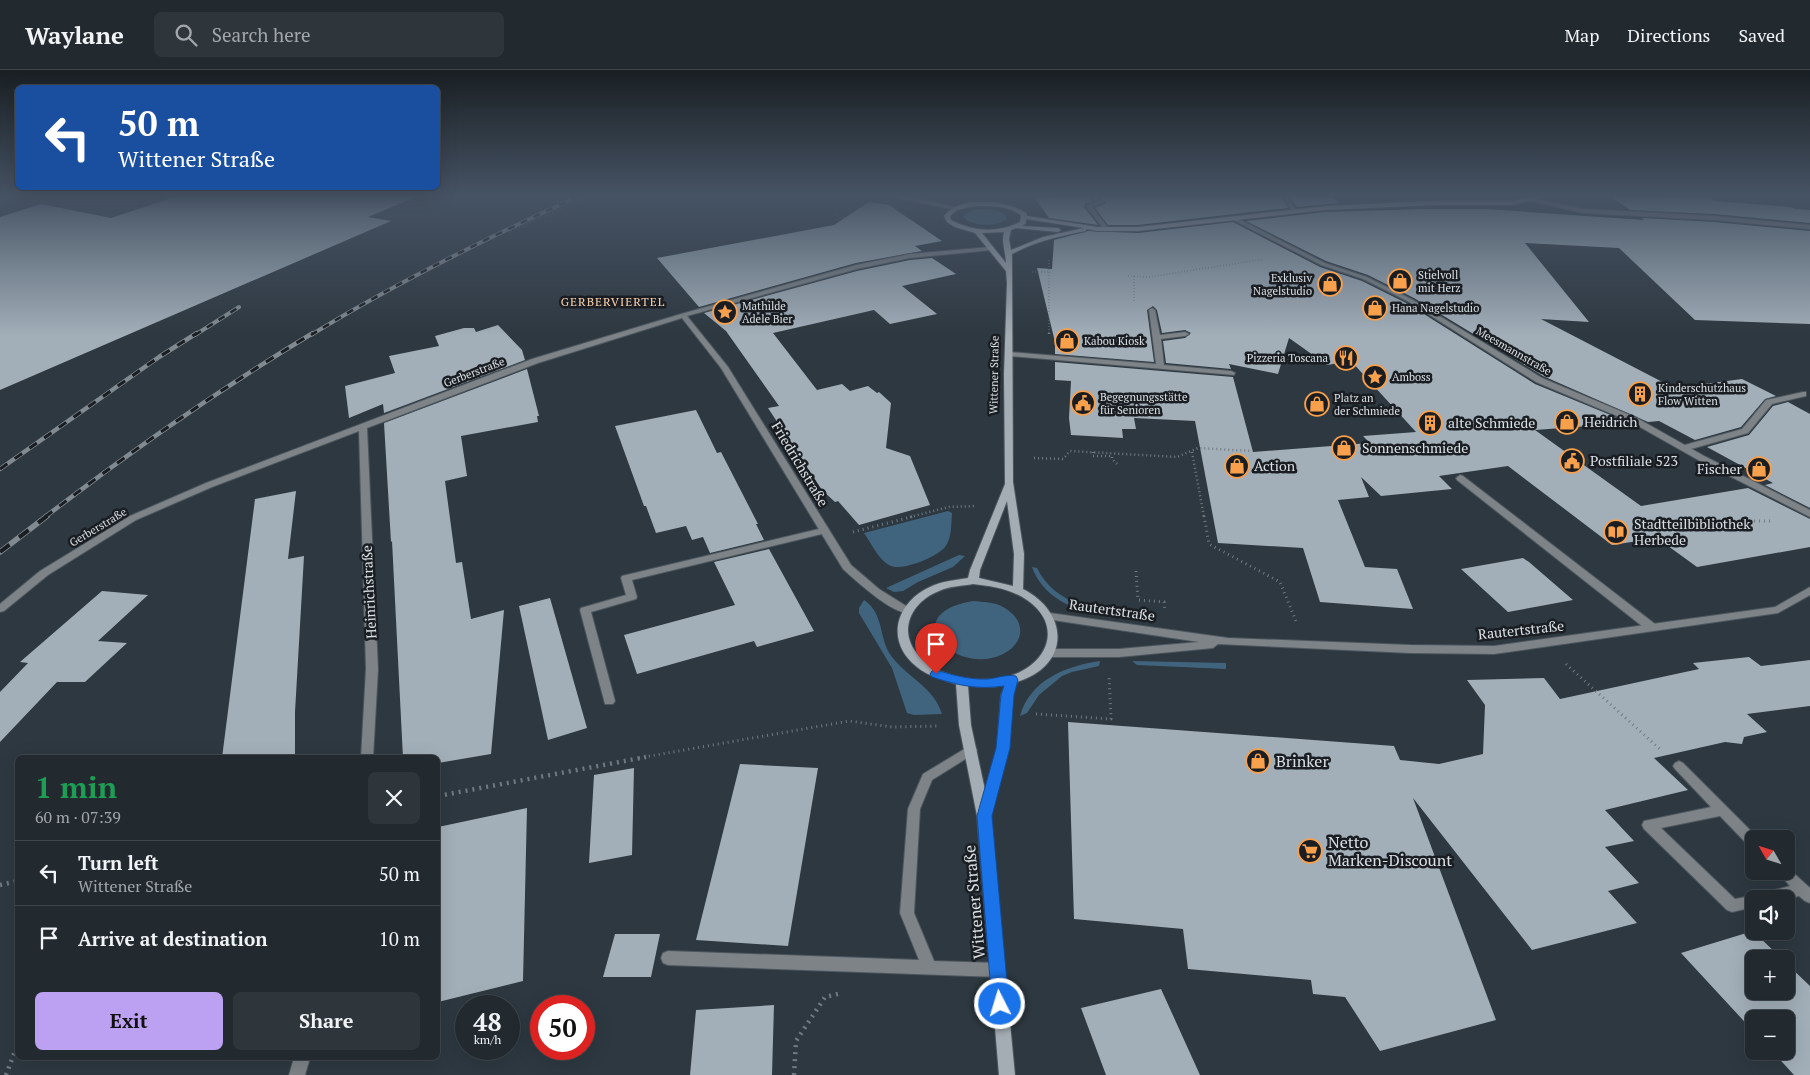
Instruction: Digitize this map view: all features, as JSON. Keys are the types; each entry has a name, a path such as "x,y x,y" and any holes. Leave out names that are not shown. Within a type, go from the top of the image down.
{"main road":[{"path":"986,243 1007,269"},
{"name":"Wittener Straße","path":"1007,243 1009,254 1007,269 1010,283 1008,374 1009,482 1019,554 1018,590"},
{"path":"1009,254 1028,243"},
{"name":"Wittener Straße","path":"972,581 1009,482"},
{"path":"972,581 996,583 1018,590 1037,602 1050,617 1054,635 1049,652 1035,668 1012,680 987,684 962,682 936,674 917,661 905,645 902,627 907,611 918,598 933,589 952,583 972,581"},
{"name":"Wittener Straße","path":"984,816 1003,748 1007,695 1012,680"},
{"name":"Wittener Straße","path":"962,682 965,725 984,816 1007,1075"}],"street":[{"name":"Meesmannstraße","path":"1282,243 1323,264 1365,278 1396,293 1538,380 1634,420 1810,514"},
{"name":"Gerberstraße","path":"0,609 44,573 133,518 209,486 535,360 683,315 856,267 910,256 990,249"},
{"path":"1152,310 1160,367"},
{"name":"Friedrichstraße","path":"683,315 724,367 847,567 869,588 892,604 907,611"},
{"path":"1157,337 1185,334"},
{"path":"1009,354 1230,373"},
{"path":"1684,448 1745,431 1769,402 1803,394"},
{"name":"Heinrichstraße","path":"363,426 372,669 367,755"},
{"path":"1460,478 1651,627"},
{"path":"609,701 584,610 632,597 626,578 826,534"},
{"name":"Rautertstraße","path":"1050,617 1228,642 1305,646 1494,650 1778,610 1810,590"},
{"name":"Rautertstraße","path":"1049,652 1119,653 1228,642"},
{"path":"929,967 907,913 914,808 927,777 971,750"},
{"path":"1679,766 1745,833"},
{"path":"1722,810 1649,825 1732,906 1745,902"},
{"path":"1793,880 1806,893"},
{"path":"668,958 998,970"},
{"path":"297,1075 301,1060"}],"path":[{"path":"1128,276 1150,277 1301,253"},
{"path":"1048,254 1049,338"},
{"path":"1043,272 1049,272"},
{"path":"1134,276 1134,306"},
{"path":"1009,457 1063,459 1070,451 1177,457 1198,448 1252,450"},
{"path":"1093,452 1093,456 1112,456 1112,459 1119,466"},
{"path":"1192,452 1209,544 1280,582 1305,646"},
{"path":"826,534 949,507 978,506"},
{"path":"1136,570 1138,600 1164,602"},
{"path":"1544,644 1679,766"},
{"path":"1036,714 1111,719 1108,669"},
{"path":"440,796 697,747 849,721 892,728 965,725"},
{"path":"0,885 15,882"},
{"path":"794,1075 796,1041 825,997 851,991"},
{"path":"6,1075 15,1051"}],"shaded area":[{"path":"948,511 952,513 951,527 949,540 945,547 935,555 911,565 896,567 887,564 879,556 864,533"},
{"path":"959,555 965,556 953,567 918,582 903,591 894,592 886,588"},
{"path":"1032,567 1037,568 1049,585 1060,594 1093,609 1100,615 1079,609 1059,600 1043,586"},
{"path":"864,600 875,612 892,657 927,690 942,714 914,715 907,713 892,668 859,613 859,608"},
{"path":"973,601 1000,605 1011,612 1016,618 1020,631 1019,638 1016,644 1003,654 985,659 967,658 952,651 941,641 935,630 938,618 950,608"},
{"path":"1100,661 1099,666 1062,676 1039,695 1027,713 1020,716 1032,693 1051,677 1062,671"},
{"path":"1132,661 1226,663 1226,669 1137,665"}],"building":[{"path":"0,243 340,243 0,390"},
{"path":"738,243 932,243 915,246 922,251 856,263 699,307 657,258"},
{"path":"1054,243 1273,243 1320,267 1362,281 1408,304 1535,384 1630,423 1535,430 1641,506 1748,488 1810,519 1810,547 1697,567 1657,538 1612,545 1508,466 1439,476 1452,489 1381,496 1361,477 1369,497 1338,500 1365,567 1397,569 1413,609 1320,602 1303,548 1218,543 1195,421 1134,418 1136,429 1122,429 1123,438 1071,435 1069,418 1071,381 1055,380 1055,362 1233,377 1253,452 1370,443 1363,436 1416,432 1351,361 1327,365 1289,338 1278,374 1229,364 1231,369 1166,363 1163,341 1185,338 1191,333 1185,330 1162,333 1157,310 1153,306 1147,310 1154,362 1055,354 1055,342 1037,268 1052,269"},
{"path":"1290,243 1810,243 1810,324 1695,320 1619,248 1525,243 1589,322 1541,319 1674,388 1742,379 1776,396 1765,399 1741,427 1695,440 1659,421 1648,422 1543,376 1414,298 1368,275 1326,261"},
{"path":"932,258 956,274 902,286 937,314 890,324 874,310 773,333 817,390 842,384 850,391 868,386 877,393 879,392 891,403 886,448 910,456 930,505 859,525 838,501 835,502 822,490 768,408 779,406 726,331 704,313 857,271 910,260"},
{"path":"498,325 522,350 525,360 384,413 383,404 349,418 345,386 395,373 389,356 439,346 435,336 464,328 474,328 476,332"},
{"path":"527,369 539,416 537,416 538,422 461,436 467,476 445,481 456,563 462,562 471,619 504,610 491,754 440,763 440,755 403,755 384,423"},
{"path":"1788,402 1810,414 1810,508 1765,485 1773,483 1707,447 1749,435 1773,406"},
{"path":"696,410 717,453 721,452 758,524 756,524 764,540 710,553 703,537 692,540 686,526 656,533 646,506 644,506 615,426"},
{"path":"296,491 288,559 304,556 295,712 295,755 222,755 255,499"},
{"path":"769,549 814,631 757,647 754,641 637,674 624,635 735,605 714,562"},
{"path":"1523,558 1573,600 1508,612 1461,569"},
{"path":"102,591 148,595 98,641 127,643 85,682 57,682 0,742 0,692 28,663 20,662"},
{"path":"550,598 587,728 548,740 519,606"},
{"path":"1749,657 1761,666 1810,660 1810,706 1747,714 1767,732 1744,737 1742,744 1725,742 1654,758 1688,790 1605,810 1634,841 1605,847 1639,883 1608,891 1637,923 1532,950 1413,798 1496,1020 1380,1051 1345,997 1313,994 1311,980 1188,969 1183,929 1074,919 1068,722 1394,746 1400,760 1439,764 1483,754 1485,705 1467,680 1544,678 1560,699 1699,669 1693,663"},
{"path":"740,764 818,768 788,946 696,940"},
{"path":"634,768 632,855 589,863 594,775"},
{"path":"527,808 523,981 466,995 455,995 455,998 440,1002 440,827"},
{"path":"1745,933 1745,940 1762,940 1773,950 1745,950 1745,1000 1795,1000 1795,972 1810,986 1810,1075 1794,1075 1780,1060 1795,1060 1795,1010 1745,1010 1745,1022 1681,953"},
{"path":"615,934 660,934 651,977 603,977"},
{"path":"1161,989 1200,1075 1106,1075 1081,1008"},
{"path":"774,1005 772,1075 690,1075 696,1010"}],"railway":[{"path":"311,335 376,297 480,243"},
{"path":"195,335 239,307"},
{"path":"0,469 159,357 197,333"},
{"path":"45,517 176,421 313,333"},
{"path":"0,552 47,516"}],"place":[{"name":"Stielvoll mit Herz","path":"1400,281"},
{"name":"Exklusiv Nagelstudio","path":"1330,284"},
{"name":"Hana Nagelstudio","path":"1375,308"},
{"name":"Mathilde Adele Bier","path":"725,312"},
{"name":"Kabou Kiosk","path":"1067,341"},
{"name":"Pizzeria Toscana","path":"1346,358"},
{"name":"Amboss","path":"1375,377"},
{"name":"Kinderschutzhaus Flow Witten","path":"1640,394"},
{"name":"Begegnungsstätte für Senioren","path":"1083,403"},
{"name":"Platz an der Schmiede","path":"1317,404"},
{"name":"Heidrich","path":"1567,422"},
{"name":"alte Schmiede","path":"1430,423"},
{"name":"Sonnenschmiede","path":"1344,448"},
{"name":"Postfiliale 523","path":"1572,461"},
{"name":"Action","path":"1237,466"},
{"name":"Fischer","path":"1759,469"},
{"name":"Stadtteilbibliothek Herbede","path":"1616,532"},
{"name":"Brinker","path":"1258,761"},
{"name":"Netto Marken-Discount","path":"1310,851"}],"district":[{"name":"GERBERVIERTEL","path":"613,302"}],"route":[{"path":"936,674 962,682 987,684 1012,680 1007,695 1003,748 984,816 1000,1004"}]}
